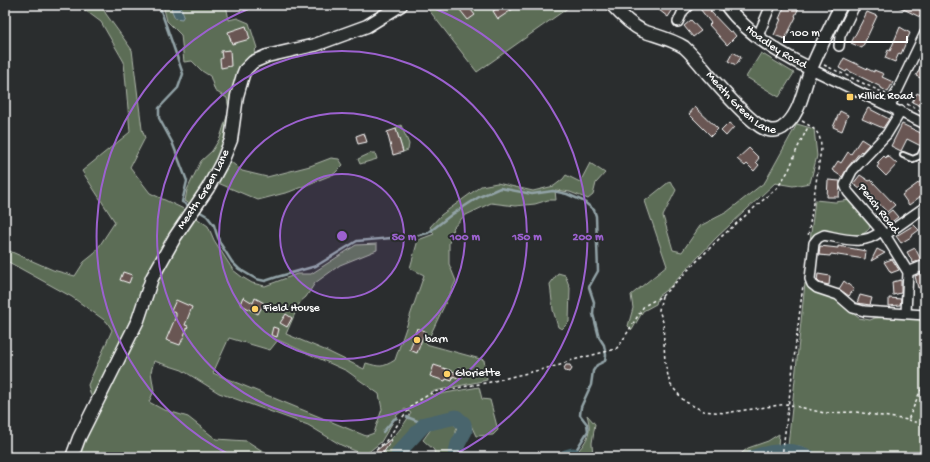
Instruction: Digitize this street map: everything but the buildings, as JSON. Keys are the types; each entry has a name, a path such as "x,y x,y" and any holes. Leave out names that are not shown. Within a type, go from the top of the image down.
{"street":[{"name":"Meath Green Lane","path":"72,457 79,438 138,320 152,278 175,238 208,188 222,162 231,140 237,96 245,70 253,62 267,56 315,45 367,26 400,5"},
{"name":"Meath Green Lane","path":"612,5 637,28 678,43 684,47 730,98 758,126 770,131 782,128 794,115 841,5"},
{"path":"678,22 683,11 689,5"},
{"name":"Hoadley Road","path":"726,5 744,24 774,48 793,60 816,66"},
{"path":"758,36 771,5"},
{"path":"839,46 840,36 855,5"},
{"path":"890,106 925,33"},
{"path":"816,66 890,106 903,107 925,124"},
{"name":"Peach Road","path":"903,107 888,134 852,171 845,185 848,192 883,233 908,272"},
{"path":"925,207 883,233 872,238 864,240 824,236 818,238 814,243 812,251 810,279 812,284 817,288 838,295 853,308 874,312 925,315"},
{"path":"906,313 908,272 925,265"}],"lane":[{"path":"903,154 913,159 920,156 925,145"}],"path":[{"path":"816,66 889,96"},
{"path":"903,107 925,113"},
{"path":"367,457 386,441 414,403 433,392 486,383 560,365 602,351 616,349 621,344 644,306 662,296 721,237 778,187 789,170 809,125"},
{"path":"662,296 659,310 663,322 665,363 670,384 684,401 703,411 725,413 787,404 824,413 856,412 908,420 925,425"},
{"path":"908,420 925,384"},
{"path":"782,457 784,433"}],"green space":[{"path":"78,5 101,5 132,50 142,129 145,138 130,167 150,193 188,211 144,287 109,369 92,399 88,385 112,330 107,322 72,297 5,260 5,249 53,270 75,276 84,262 94,254 115,222 82,171 130,132 124,62 101,22"},
{"path":"163,5 226,5 229,20 237,18 249,23 257,48 254,51 256,55 248,58 242,65 228,131 219,160 193,206 185,201 187,190 201,161 212,151 220,138 229,110 227,98 215,91 210,76 202,71 192,61 184,62 181,35 167,21"},
{"path":"425,5 572,5 477,72"},
{"path":"761,53 794,73 779,97 746,77"},
{"path":"797,124 814,129 817,156 810,183 793,186 775,183 716,238 670,287 658,296 656,304 643,311 632,330 628,326 633,308 631,295 667,266 645,201 670,181 676,190 663,216 673,250 682,252 700,226 727,212 765,182"},
{"path":"401,125 409,144 408,150 403,152 396,129"},
{"path":"371,153 375,153 377,159 360,164 358,159"},
{"path":"331,158 339,159 343,165 334,174 289,192 258,200 218,183 230,161 242,171 267,177 310,166"},
{"path":"590,163 605,173 596,183 593,195 588,199 570,192 555,190 556,200 515,206 491,203 464,216 453,228 449,243 449,264 456,281 426,344 484,360 487,380 430,392 434,395 479,387 482,399 490,400 498,430 493,435 476,436 470,423 460,415 450,415 424,422 412,436 397,449 394,457 370,457 373,453 375,456 381,456 384,451 381,446 390,440 411,413 405,409 397,415 381,442 365,455 341,445 308,425 219,393 182,370 154,361 151,372 154,391 149,402 162,409 188,417 216,439 247,441 276,457 76,457 160,275 184,232 195,217 208,226 214,240 233,270 252,283 265,286 297,274 311,274 356,245 377,244 377,250 340,265 315,283 306,297 300,302 286,334 327,351 364,369 366,363 381,366 395,360 424,275 410,268 418,240 434,234 430,227 441,215 481,186 497,183 533,191 554,186 566,175 580,182","holes":["229,338 270,350 278,340 347,371 379,394 382,409 374,433 366,436 213,373"]},
{"path":"815,200 835,202 850,200 868,220 870,228 864,233 858,235 830,232 824,233 815,236 810,241"},
{"path":"558,273 565,275 570,288 569,322 562,329 558,327 553,310 550,284"},
{"path":"805,283 812,291 834,297 859,318 870,320 875,318 891,317 925,320 925,457 817,457 804,447 788,446"},
{"path":"587,415 595,424 592,443 593,457 574,457 585,442 589,433 589,422"},
{"path":"450,422 457,427 450,457 435,457 434,450 423,440 431,429"},
{"path":"779,434 778,446 750,452 746,457 737,457 748,448 768,441"}],"water":[{"path":"175,5 179,6 182,10 184,15 182,19 175,18 171,9"}],"waterway":[{"path":"159,5 183,74 178,88 159,108 159,118 172,142 187,181 182,202 191,207"},
{"path":"197,210 207,216 214,225 220,243 232,262 239,269 256,279 265,281 316,266 357,241 415,236 428,233 451,215 479,197 500,188 532,194 553,191 567,194 583,201 594,210 596,216 598,271 589,287 594,302 593,314 599,337 604,345 606,355 605,361 597,365 593,371 591,385 581,407 580,415 587,424 588,431 573,455"},
{"path":"407,417 425,424"},
{"path":"398,457 399,452 425,424 456,417 464,424 465,431 458,444 455,457"},
{"path":"383,432 394,419 397,418"},
{"path":"754,457 782,451 796,452 809,457"},
{"path":"566,457 573,455 576,457"}],"place":[{"name":"Killick Road","path":"850,97"},
{"name":"Field House","path":"255,309"},
{"name":"barn","path":"417,340"},
{"name":"Gloriette","path":"447,374"}]}
